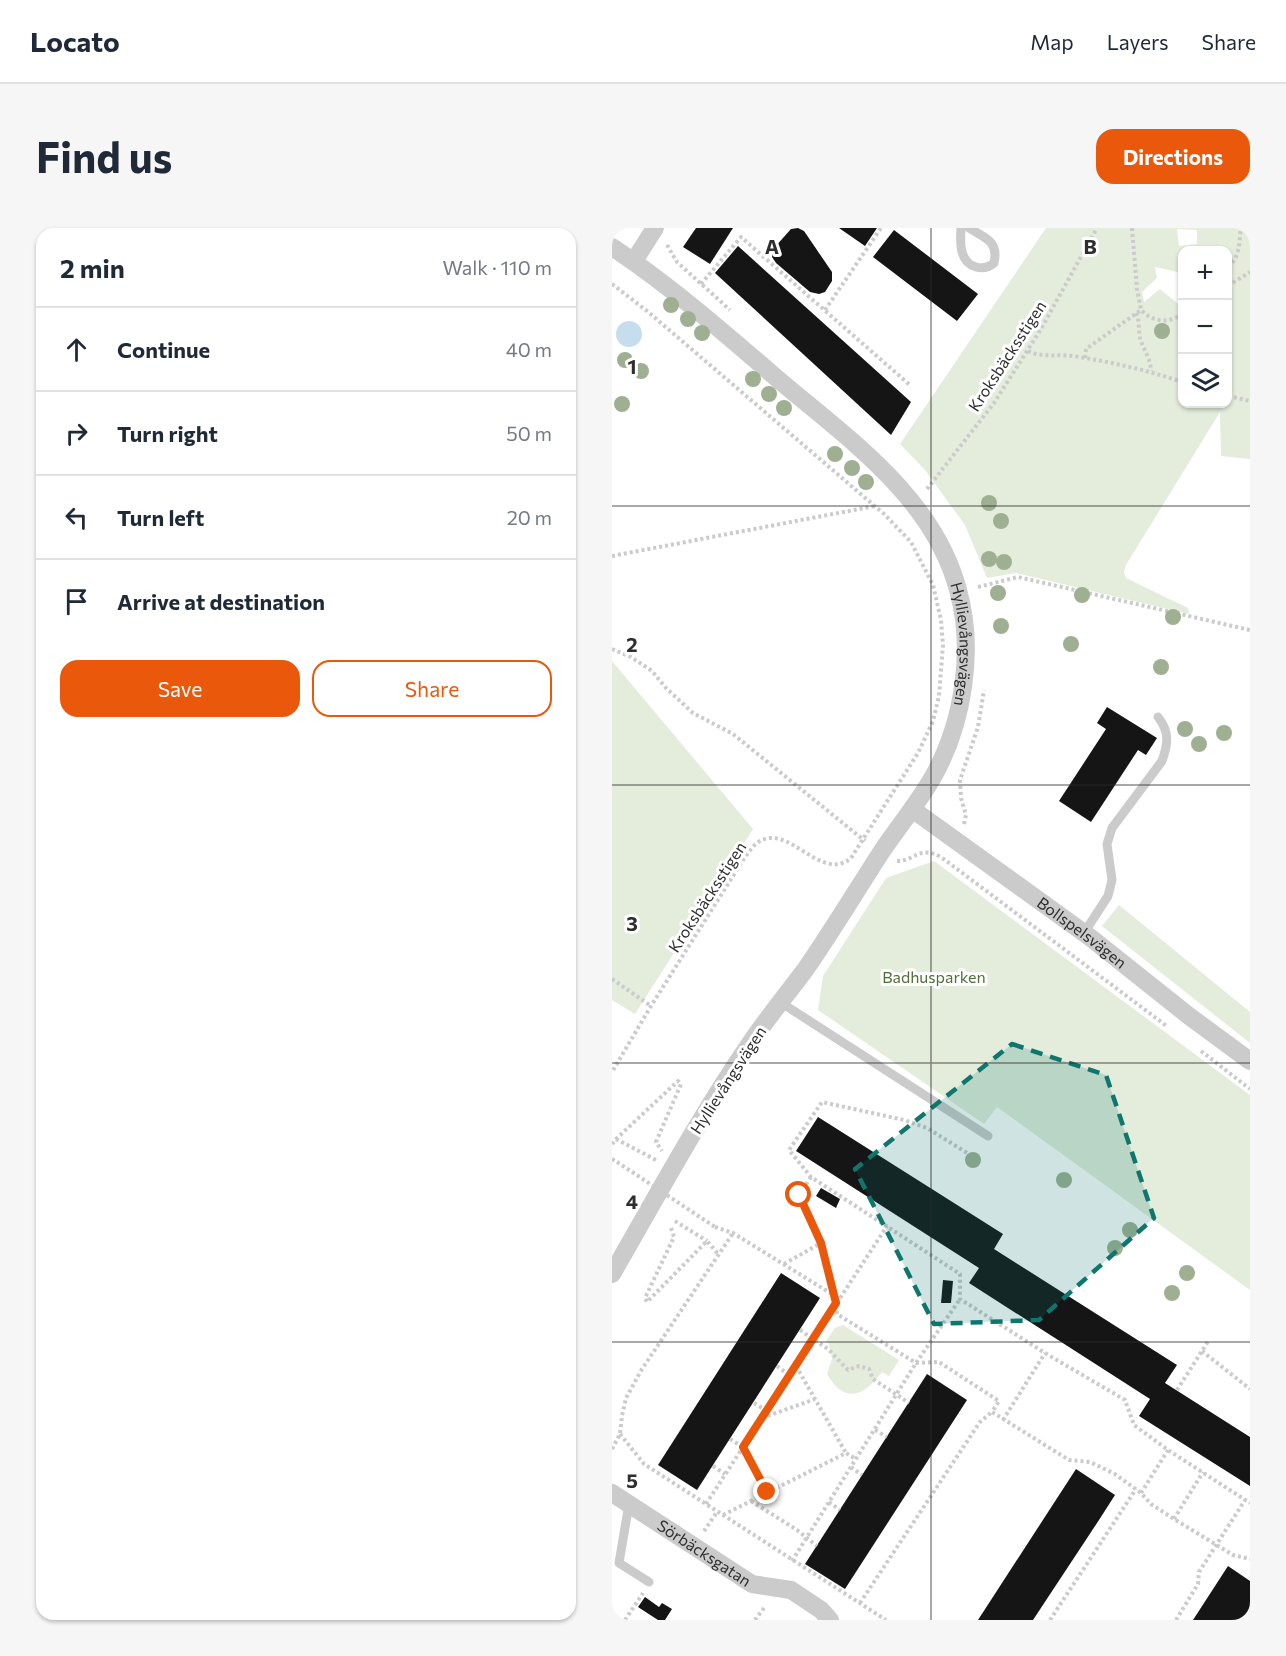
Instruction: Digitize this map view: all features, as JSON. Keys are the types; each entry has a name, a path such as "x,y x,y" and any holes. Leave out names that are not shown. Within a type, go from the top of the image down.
{"street":[{"path":"634,261 655,228"},
{"name":"Hyllievångsvägen","path":"612,247 634,261 707,318 853,443 918,509 948,559 958,588 964,617 966,664 961,703 934,776 881,852 832,930 723,1085 612,1274"},
{"name":"Bollspelsvägen","path":"912,809 1084,933 1250,1061"},
{"name":"Sörbäcksgatan","path":"612,1493 752,1584 791,1590 821,1610 830,1620"}],"lane":[{"path":"961,228 965,261 971,266 989,267 994,263 995,247 992,242 969,228"},
{"path":"1084,933 1108,896 1112,880 1107,844 1112,828 1162,760 1167,748 1168,736 1165,725 1158,717"},
{"path":"780,1002 988,1136"},
{"path":"629,1504 619,1563 650,1582"}],"path":[{"path":"825,310 881,228"},
{"name":"Kroksbäcksstigen","path":"927,489 994,403 1028,351 1097,228"},
{"path":"1132,228 1141,310 1154,319 1164,321 1178,317"},
{"path":"1232,264 1237,255 1241,228"},
{"path":"701,284 741,237 911,386"},
{"path":"1232,283 1250,272"},
{"name":"Kroksbäcksstigen","path":"612,284 647,311 876,506 911,542 933,585 941,620 942,670 933,721 918,753 851,858 844,864 827,864 777,838 765,838 756,843 651,1006 612,1072"},
{"path":"1084,358 1086,349 1141,310"},
{"path":"1136,313 1139,317 1138,329 1151,364 1151,371"},
{"path":"1028,351 1037,355 1058,354 1151,371 1178,381"},
{"path":"1232,397 1250,401"},
{"path":"612,556 876,506"},
{"path":"978,587 1018,577 1250,630"},
{"path":"612,649 631,657 652,671 666,688 693,713 733,734 863,840"},
{"path":"891,860 901,861 926,852 941,857 1174,1031"},
{"path":"612,979 651,1006"},
{"path":"1193,1045 1250,1089"},
{"path":"612,1144 678,1081 681,1084 656,1143 662,1152"},
{"path":"792,1561 916,1363 960,1299 960,1274 810,1177 789,1150 822,1102 904,1120 927,1128 972,1156"},
{"path":"616,1139 657,1160"},
{"path":"612,1160 715,1227 733,1233 835,1296"},
{"path":"810,1177 799,1195 821,1243 835,1296 837,1314 916,1363 939,1362 999,1401 992,1412 980,1422 860,1604"},
{"path":"675,1221 707,1241 719,1255"},
{"path":"706,1504 887,1226"},
{"path":"671,1228 674,1237 645,1299 647,1302 707,1241"},
{"path":"612,1449 620,1434 626,1398 642,1369 733,1233"},
{"path":"783,1264 821,1243"},
{"path":"960,1299 1125,1401 1134,1425 1250,1503"},
{"path":"800,1330 828,1349 849,1370 859,1366 869,1369 873,1379 909,1403"},
{"path":"1177,1390 1209,1340"},
{"path":"1202,1351 1250,1389"},
{"path":"1003,1419 1045,1353"},
{"path":"777,1366 789,1376"},
{"path":"796,1366 846,1454 856,1459"},
{"path":"761,1419 815,1399"},
{"path":"754,1402 767,1411"},
{"path":"992,1412 1069,1460 1090,1462 1115,1474 1141,1493 1151,1504 1216,1545 1233,1555 1250,1559"},
{"path":"874,1430 887,1437"},
{"path":"620,1434 644,1464 886,1620"},
{"path":"730,1439 743,1447 767,1492"},
{"path":"1141,1493 1168,1450"},
{"path":"722,1515 846,1454"},
{"path":"713,1466 725,1474"},
{"path":"851,1467 862,1475"},
{"path":"1174,1518 1203,1472"},
{"path":"1050,1620 1136,1489"},
{"path":"751,1500 817,1546"},
{"path":"1176,1620 1198,1584 1199,1572 1245,1500"},
{"path":"829,1502 840,1510"},
{"path":"702,1534 717,1512"},
{"path":"625,1620 636,1603"},
{"path":"755,1620 764,1608"}],"highlighted area":[{"path":"1012,1044 1106,1075 1154,1218 1039,1320 934,1324 855,1169"}],"green space":[{"path":"1046,228 1250,228 1250,459 1221,456 1220,412 1126,565 1124,572 1126,578 1188,608 1189,614 1016,573 987,578 965,525 925,470 900,444","holes":["1177,229 1197,230 1197,244 1179,246"]},
{"path":"612,661 753,829 635,1014 612,1000"},
{"name":"Badhusparken","path":"934,861 1250,1095 1250,1290 997,1107 984,1124 818,1010 823,976 886,878"},
{"path":"1119,905 1250,1012 1250,1043 1102,926"},
{"path":"843,1325 899,1360 889,1376 882,1372 868,1387 854,1394 841,1390 827,1374 832,1359 829,1344 826,1341 835,1328"}],"water":[{"path":"629,321 638,325 642,334 638,343 629,347 620,343 616,334 620,325"}],"building":[{"path":"696,228 733,228 710,264 683,247"},
{"path":"798,228 804,231 832,272 832,281 825,292 819,294 810,292 772,257 774,248 791,229"},
{"path":"839,228 877,228 865,246"},
{"path":"894,230 978,294 957,321 873,257"},
{"path":"738,246 911,402 891,435 715,273"},
{"path":"1107,707 1157,738 1146,755 1138,750 1091,822 1059,801 1106,729 1097,723"},
{"path":"818,1117 1003,1234 994,1249 1177,1365 1165,1383 1250,1437 1250,1486 1139,1416 1150,1399 969,1283 979,1268 796,1151"},
{"path":"821,1188 840,1199 836,1208 816,1196"},
{"path":"781,1273 820,1298 697,1490 658,1465"},
{"path":"943,1280 953,1281 951,1303 941,1303"},
{"path":"927,1374 967,1400 845,1589 805,1564"},
{"path":"1076,1469 1115,1495 1099,1520 1033,1620 978,1620"},
{"path":"1228,1566 1250,1581 1249,1620 1193,1620"},
{"path":"645,1597 659,1607 662,1603 672,1609 665,1620 658,1620 638,1607"}],"route":[{"path":"767,1492 743,1447 836,1303 821,1243 799,1195"}]}
